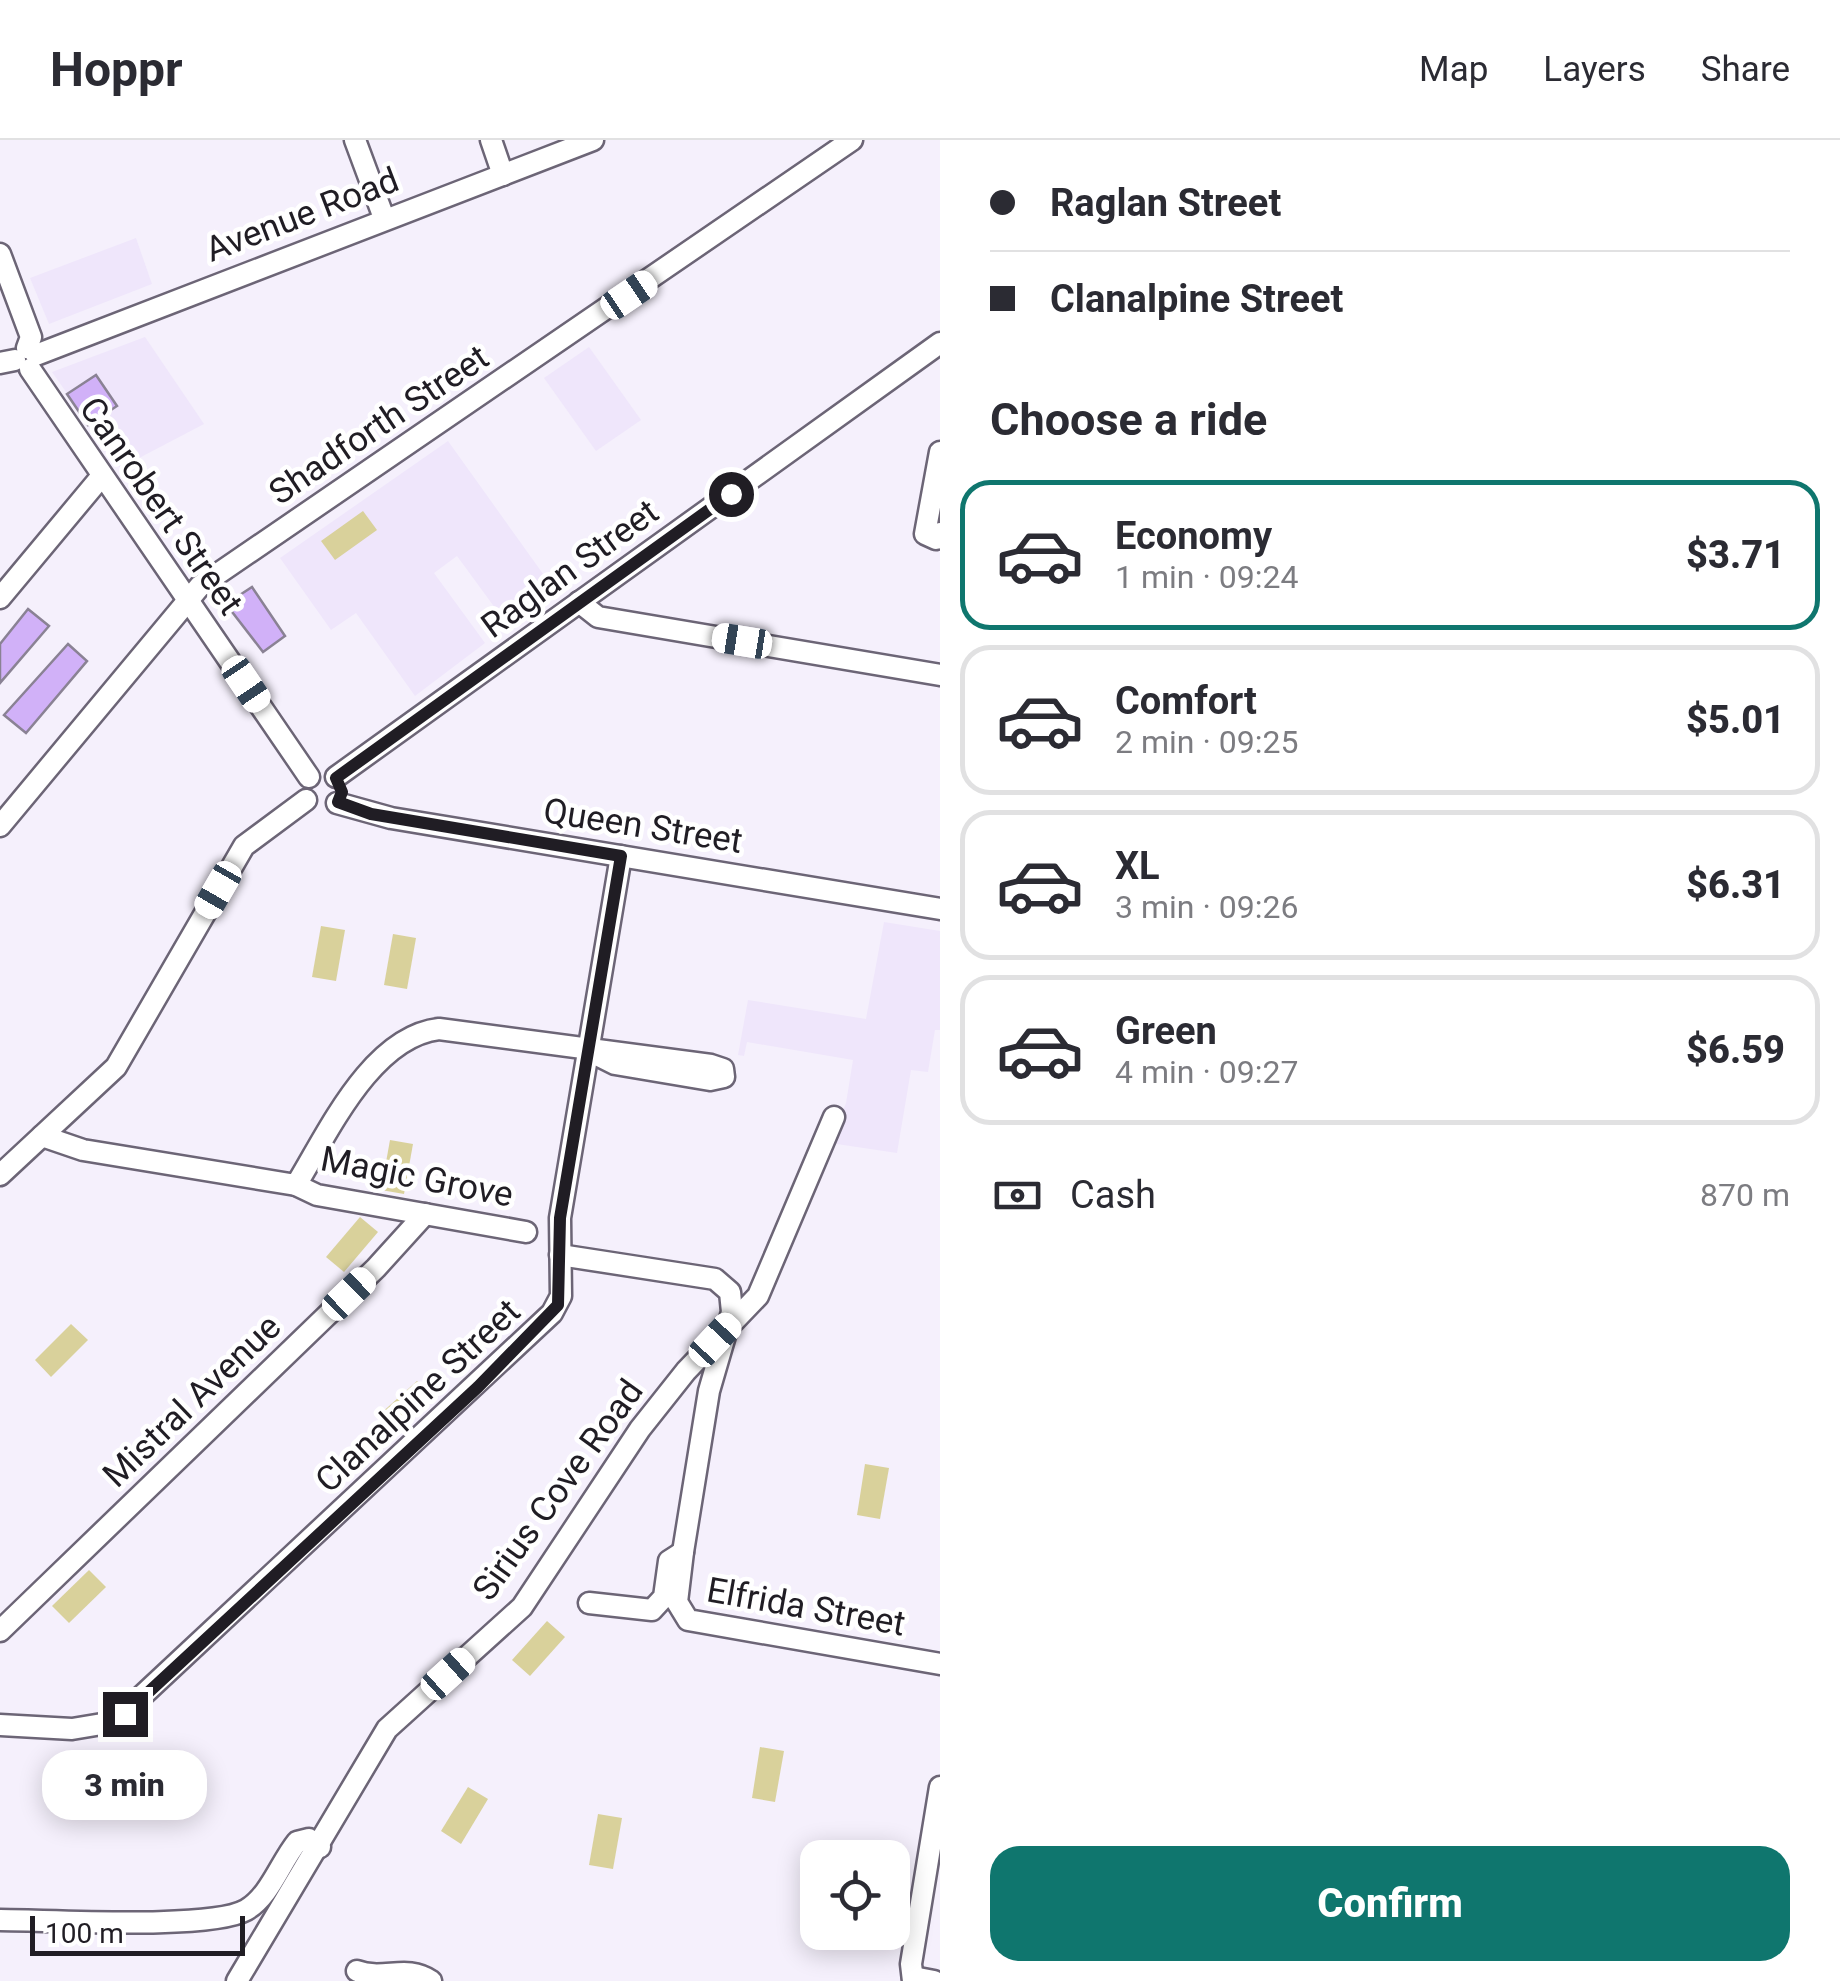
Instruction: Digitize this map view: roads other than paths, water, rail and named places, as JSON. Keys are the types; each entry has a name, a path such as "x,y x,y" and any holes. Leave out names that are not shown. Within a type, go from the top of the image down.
{"street":[{"path":"355,140 384,218"},
{"path":"491,140 503,175"},
{"name":"Avenue Road","path":"22,359 593,140"},
{"name":"Shadforth Street","path":"0,826 187,599 216,574 852,140"},
{"path":"0,254 31,337 22,359"},
{"name":"Raglan Street","path":"336,778 940,343"},
{"name":"Canrobert Street","path":"22,359 309,776"},
{"path":"940,456 925,534 936,539 940,534"},
{"path":"0,598 101,477"},
{"path":"579,602 598,617 940,675"},
{"path":"325,772 336,778 342,792 338,802 321,810 306,800 304,786 309,776 325,772"},
{"path":"0,1175 116,1067 244,846 306,800"},
{"name":"Queen Street","path":"338,802 371,814 940,908"},
{"name":"Clanalpine Street","path":"0,1726 72,1729 114,1722 125,1714 544,1323 561,1296 560,1218 621,856"},
{"path":"296,1186 366,1073 424,1032 446,1029 589,1051 612,1048 712,1064 723,1069 724,1077 710,1080 615,1064 589,1051"},
{"name":"Sirius Cove Road","path":"237,1981 386,1729 522,1608 640,1429 729,1326 747,1312 812,1178 834,1117"},
{"name":"Magic Grove","path":"42,1136 82,1150 296,1186 317,1195 526,1232"},
{"name":"Mistral Avenue","path":"0,1630 376,1268 424,1214"},
{"path":"560,1255 715,1279 766,1276"},
{"path":"683,1552 710,1391 729,1326 732,1301 715,1279"},
{"name":"Elfrida Street","path":"590,1603 652,1610 664,1597 669,1561 683,1552"},
{"name":"Elfrida Street","path":"683,1552 677,1602 688,1620 940,1664"},
{"path":"920,1980 911,1964 940,1787"},
{"path":"0,1920 209,1920 247,1910 269,1887 297,1842 309,1839 320,1846"},
{"path":"920,1980 940,1854"},
{"path":"357,1971 375,1978 410,1971 430,1981"}]}
